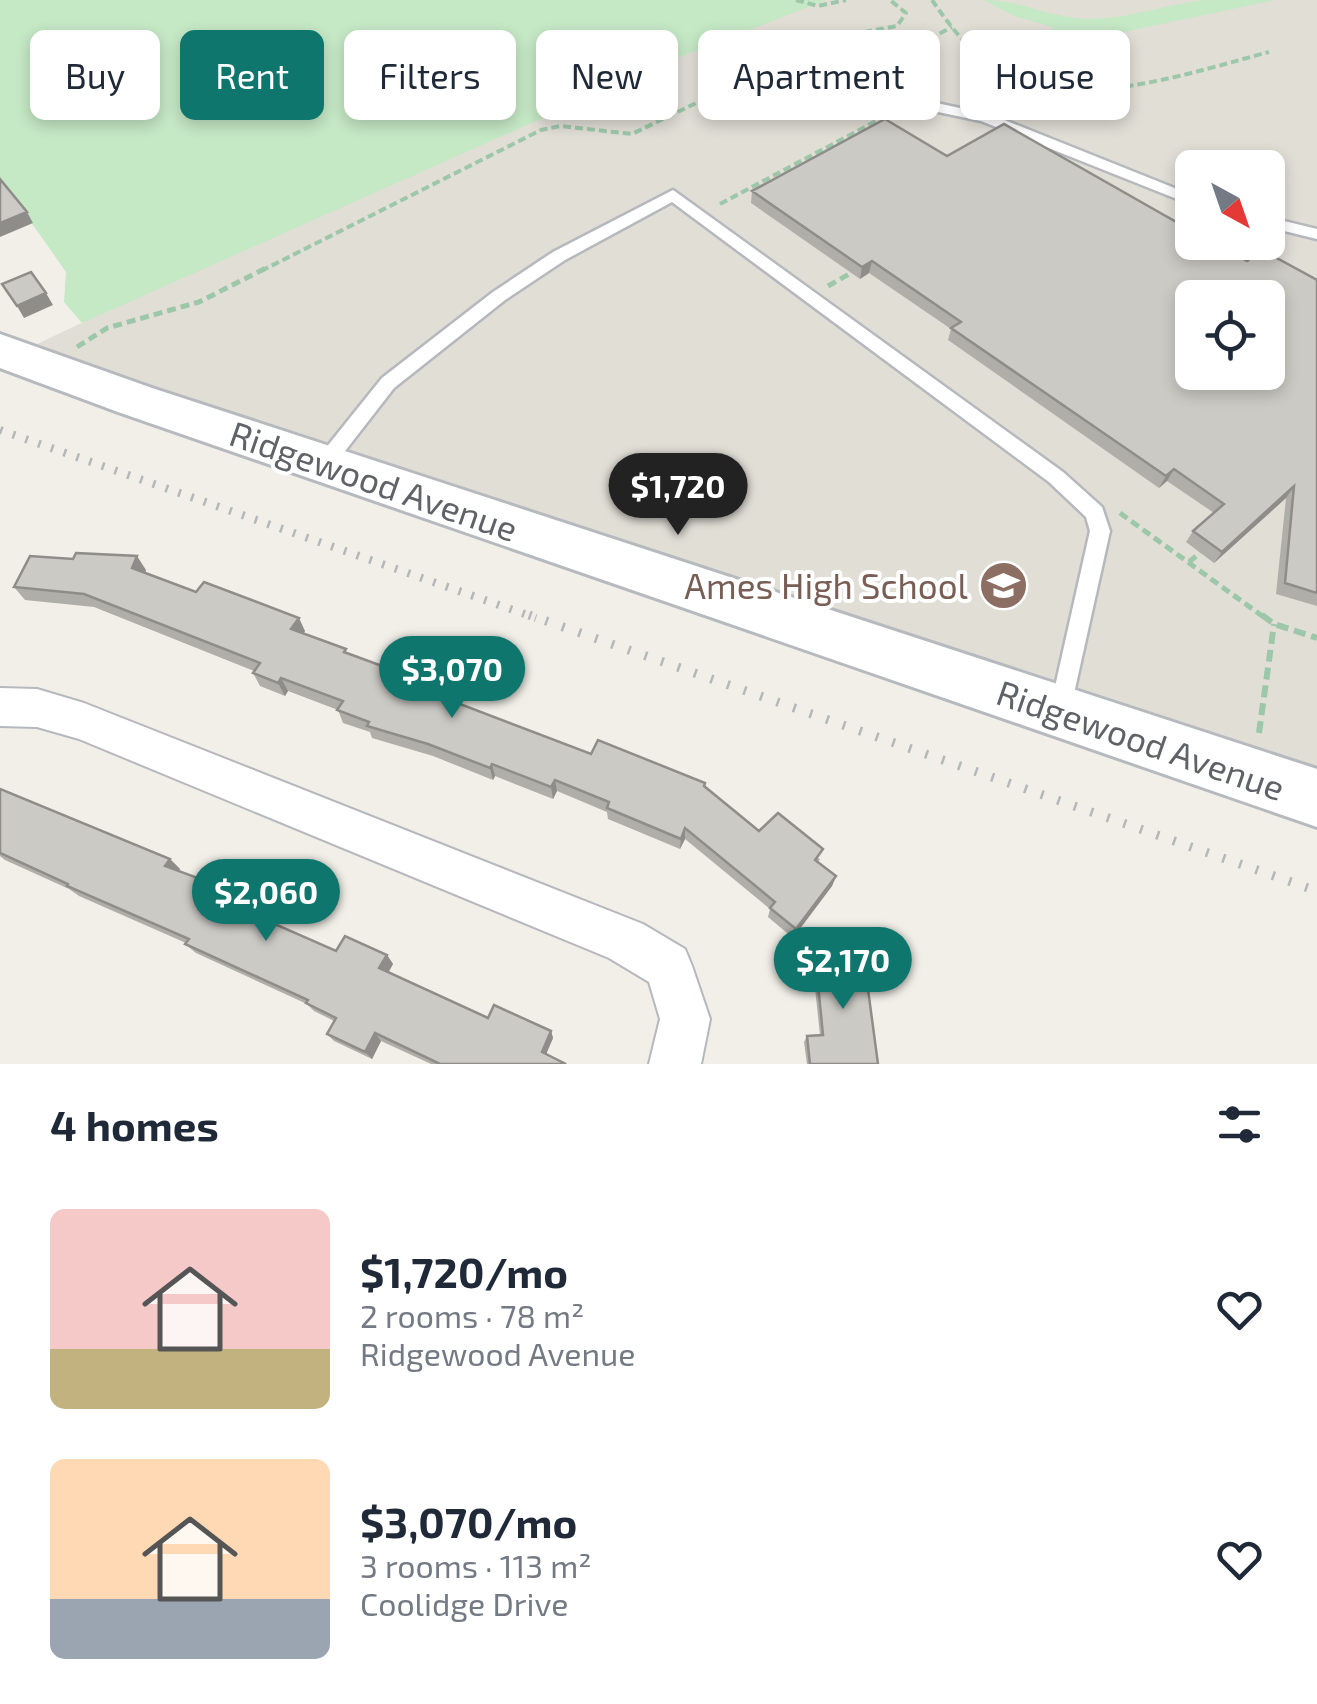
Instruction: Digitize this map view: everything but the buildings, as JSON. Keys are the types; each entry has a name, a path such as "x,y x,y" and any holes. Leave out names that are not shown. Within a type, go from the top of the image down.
{"street":[{"name":"Ridgewood Avenue","path":"4,356 1317,798"},
{"path":"0,707 36,708 84,722 626,942 668,966 684,1019 675,1064"}],"lane":[{"path":"940,104 987,116 1175,193"},
{"path":"324,464 388,383 500,296 559,256 672,196 1056,477 1095,512 1099,539 1060,711"},
{"path":"1285,226 1317,234"}],"path":[{"path":"796,0 818,6 846,0"},
{"path":"866,30 896,26 904,20 906,13 890,0"},
{"path":"932,0 990,64 1022,82 1044,87 1152,81 1270,52"},
{"path":"940,32 952,26"},
{"path":"74,350 107,328 199,302 541,130 560,126 632,134 698,102"},
{"path":"713,207 878,120"},
{"path":"826,288 851,272"},
{"path":"1113,508 1274,624 1317,638"},
{"path":"1189,562 1200,552"},
{"path":"1259,733 1274,624"}],"shaded area":[{"name":"Ames High School","path":"760,0 1317,0 1317,798 12,356 508,120 516,120 516,116 536,107 536,120 678,120 678,39"}],"green space":[{"path":"0,0 826,0 749,30 698,30 698,50 678,58 678,30 536,30 538,120 82,323 64,302 66,272 0,178"},
{"path":"984,0 1090,19 1205,0 1275,0 1130,31 1048,30 1056,28 1014,16"}],"railway":[{"path":"0,430 536,618"},
{"path":"529,615 1317,891"}],"place":[{"name":"Ames High School","path":"1003,585"}]}
